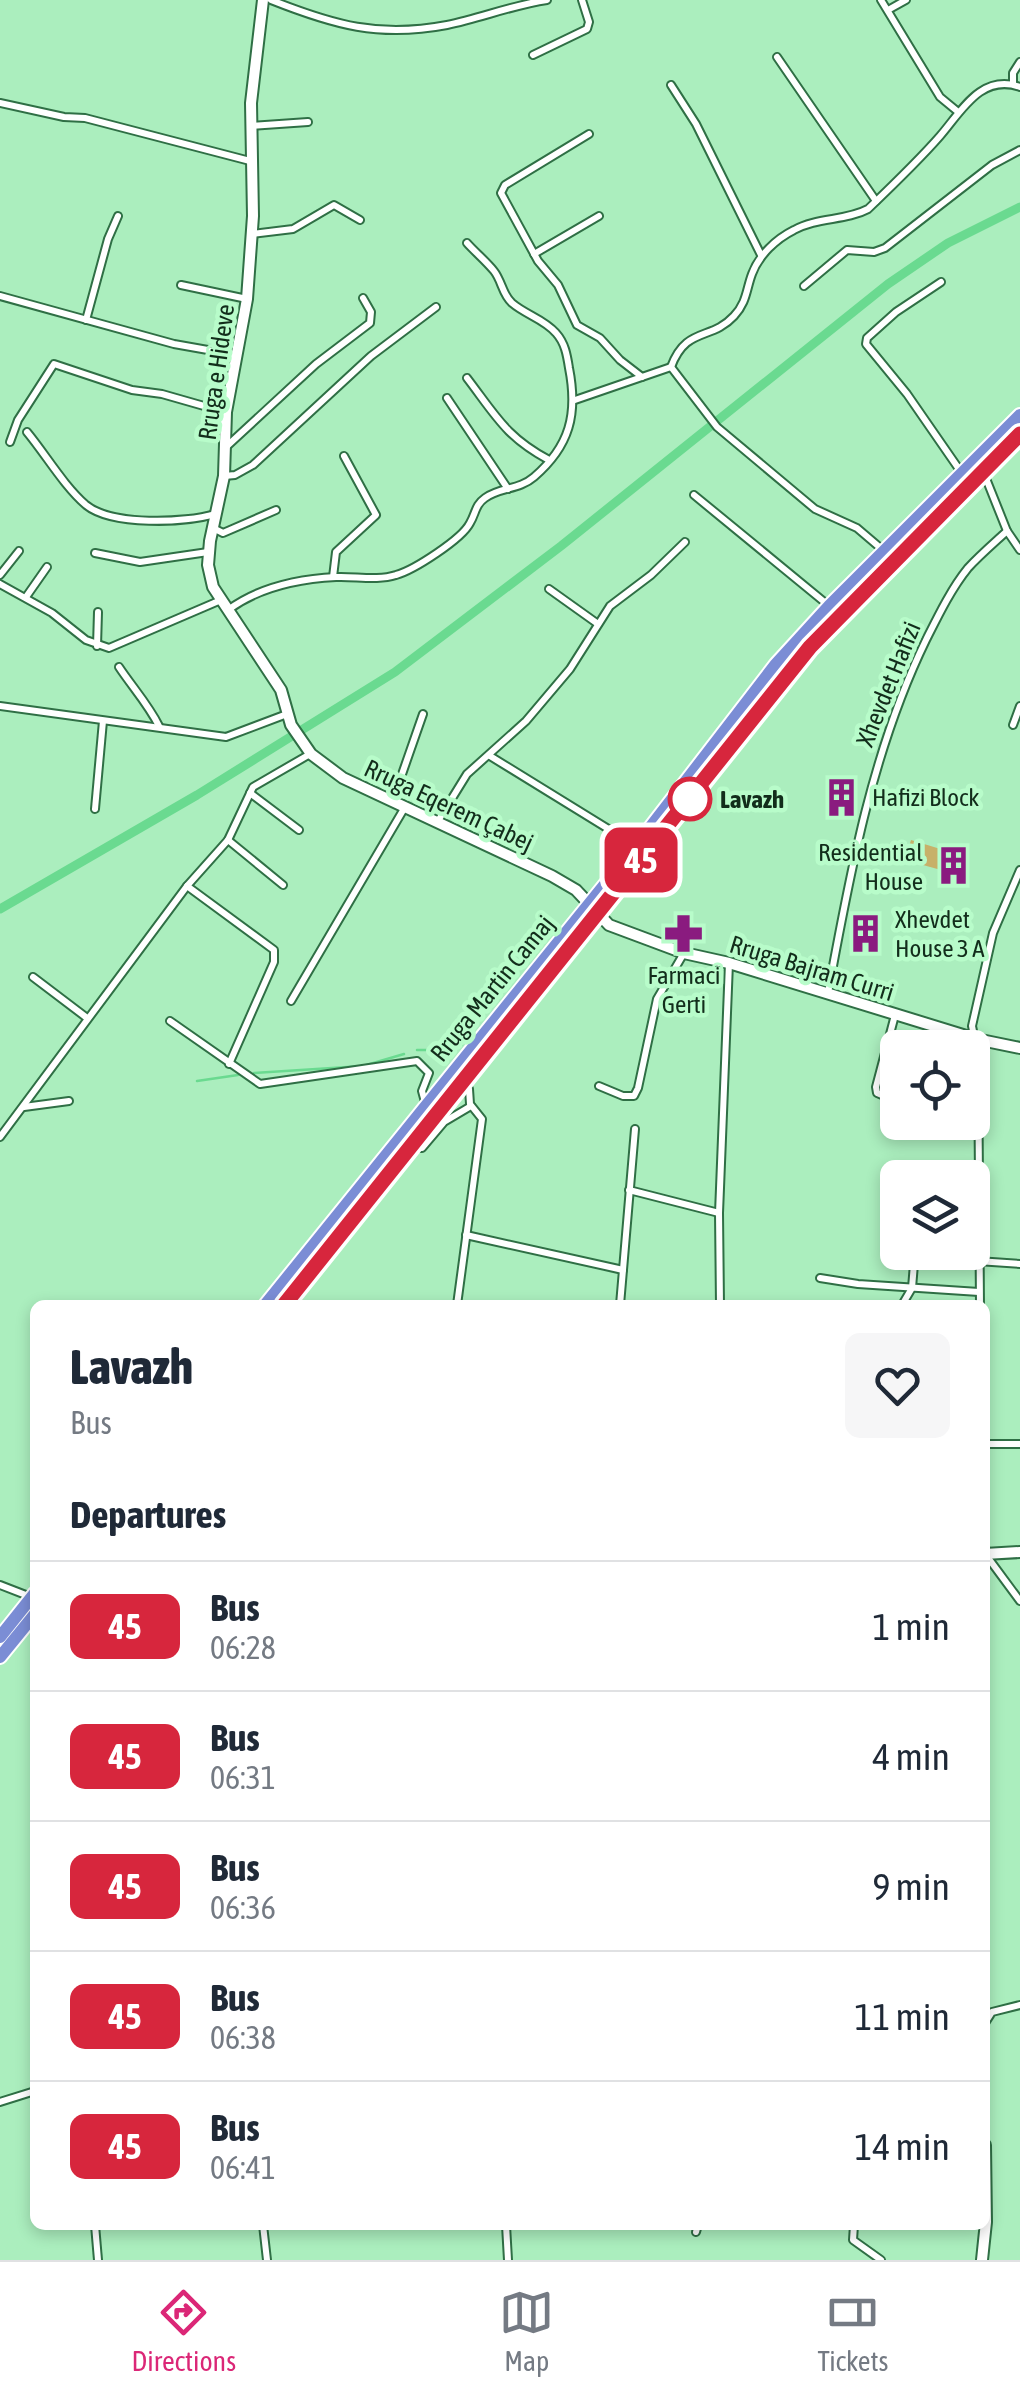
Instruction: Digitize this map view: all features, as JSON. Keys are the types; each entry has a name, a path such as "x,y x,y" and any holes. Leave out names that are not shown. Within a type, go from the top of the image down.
{"highway":[{"name":"Rruga Martin Camaj","path":"288,1300 464,1081 758,686 829,606 1020,415"},
{"name":"Rruga Martin Camaj","path":"269,1300 810,647 1020,434"},
{"path":"0,1637 30,1599"},
{"path":"0,1657 30,1620"}],"main road":[{"name":"Rruga e Hideve","path":"263,0 255,48 250,126 252,234 247,299 226,412 224,476 208,552 209,577 281,690 289,720"},
{"name":"Rruga Eqerem Çabej","path":"289,720 308,749 344,778 552,876 576,890 592,909"},
{"name":"Rruga Bajram Curri","path":"592,909 608,926 684,953 729,962 945,1030"},
{"name":"Rruga Bajram Curri","path":"990,1042 1019,1045"},
{"path":"990,1555 1020,1552"},
{"path":"982,2260 985,2230"}],"street":[{"path":"271,0 341,26 395,31 446,25 547,0"},
{"path":"533,55 587,29 590,22 582,0"},
{"path":"882,0 940,96 957,111"},
{"path":"888,10 906,0"},
{"path":"777,57 876,201"},
{"path":"575,400 670,367 684,343 721,326 739,311 761,255 793,230 832,217 858,214 876,201 940,136 971,96 990,87 1017,86 1014,73 1020,62"},
{"path":"671,85 696,124 761,255"},
{"path":"0,103 85,118 250,161"},
{"path":"250,126 308,122"},
{"path":"589,134 502,188 502,197 534,254 558,285 577,325 600,338 642,377"},
{"path":"804,286 847,250 874,252 886,248 984,172 1020,150"},
{"path":"252,234 293,230 332,205 360,220"},
{"path":"86,320 118,216"},
{"path":"534,254 599,216"},
{"path":"0,584 26,597 96,646 109,648 161,623 264,590 333,577 386,578 401,574 458,538 470,525 478,504 489,494 523,486 549,460 571,423 575,400 560,337 508,299 493,270 467,244"},
{"path":"942,282 896,312 867,338 866,344 907,394 962,474"},
{"path":"181,285 247,299"},
{"path":"0,296 174,344 238,355"},
{"path":"225,448 316,364 370,323 371,312 363,298"},
{"path":"224,476 234,476 252,465 372,356 436,307"},
{"path":"10,442 18,420 54,364 132,390 226,412"},
{"path":"670,367 717,427 814,509 857,528 884,552"},
{"path":"467,378 510,435 549,460"},
{"path":"447,398 508,489"},
{"path":"27,432 92,508 153,522 216,514"},
{"path":"333,577 336,552 376,516 344,456"},
{"path":"984,471 1007,531 1020,550"},
{"path":"694,495 829,606"},
{"path":"212,528 223,532 276,510"},
{"name":"Xhevdet Hafizi","path":"828,993 847,890 876,770 906,685 940,612 968,568 1007,531"},
{"path":"437,822 467,774 526,721 570,669 610,606 685,542"},
{"path":"0,575 19,551"},
{"path":"95,553 140,562 208,552"},
{"path":"26,597 47,567"},
{"path":"549,588 598,624"},
{"path":"96,646 98,612"},
{"path":"119,667 136,694 145,699 160,727"},
{"path":"0,706 234,736 289,720"},
{"path":"1013,726 1020,706"},
{"path":"393,800 423,714"},
{"path":"95,809 103,720"},
{"path":"0,1137 186,886 228,840 258,782 308,749"},
{"path":"490,756 636,846"},
{"path":"250,793 299,830"},
{"path":"292,1001 405,807"},
{"path":"228,840 283,885"},
{"path":"973,1030 993,934 1020,870"},
{"path":"186,886 274,950 274,962 228,1064"},
{"path":"599,1086 623,1096 634,1096 657,1000 684,953"},
{"path":"720,1300 718,1213 729,962"},
{"path":"33,976 88,1018"},
{"path":"892,1030 896,1014"},
{"path":"170,1021 228,1064 266,1085 417,1061 429,1074 422,1092 426,1106"},
{"path":"880,1072 876,1086 880,1094"},
{"path":"458,1300 482,1119 472,1106 464,1081"},
{"path":"23,1107 69,1101"},
{"path":"411,1146 422,1148 444,1122 472,1106"},
{"path":"620,1300 634,1129"},
{"path":"629,1190 718,1213"},
{"path":"466,1235 623,1270"},
{"path":"990,1262 1020,1264"},
{"path":"905,1300 912,1288 914,1270"},
{"path":"978,1270 980,1300"},
{"path":"820,1278 980,1292"},
{"path":"990,1444 1020,1444"},
{"path":"990,1562 1020,1601"},
{"path":"0,1585 30,1594"},
{"path":"990,2015 1020,2004"},
{"path":"0,2102 30,2093"},
{"path":"95,2230 98,2260"},
{"path":"264,2230 267,2260"},
{"path":"506,2230 508,2260"},
{"path":"854,2230 853,2240 881,2260"}],"shaded area":[{"path":"911,840 947,851 941,870 905,860"}],"waterway":[{"path":"0,909 197,795 395,672 561,546 888,284 948,243 1020,207"},
{"path":"417,1050 446,1050 462,1045"},
{"path":"254,1073 363,1066 404,1054"},
{"path":"197,1081 238,1075"}],"bus line":[{"name":"45","path":"288,1300 810,647 1020,434"}],"place":[{"name":"Hafizi Block","path":"842,797"},
{"name":"Lavazh","path":"690,799"},
{"name":"Residential House","path":"953,866"},
{"name":"Xhevdet House 3 A","path":"865,933"},
{"name":"Farmaci Gerti","path":"684,934"}]}
